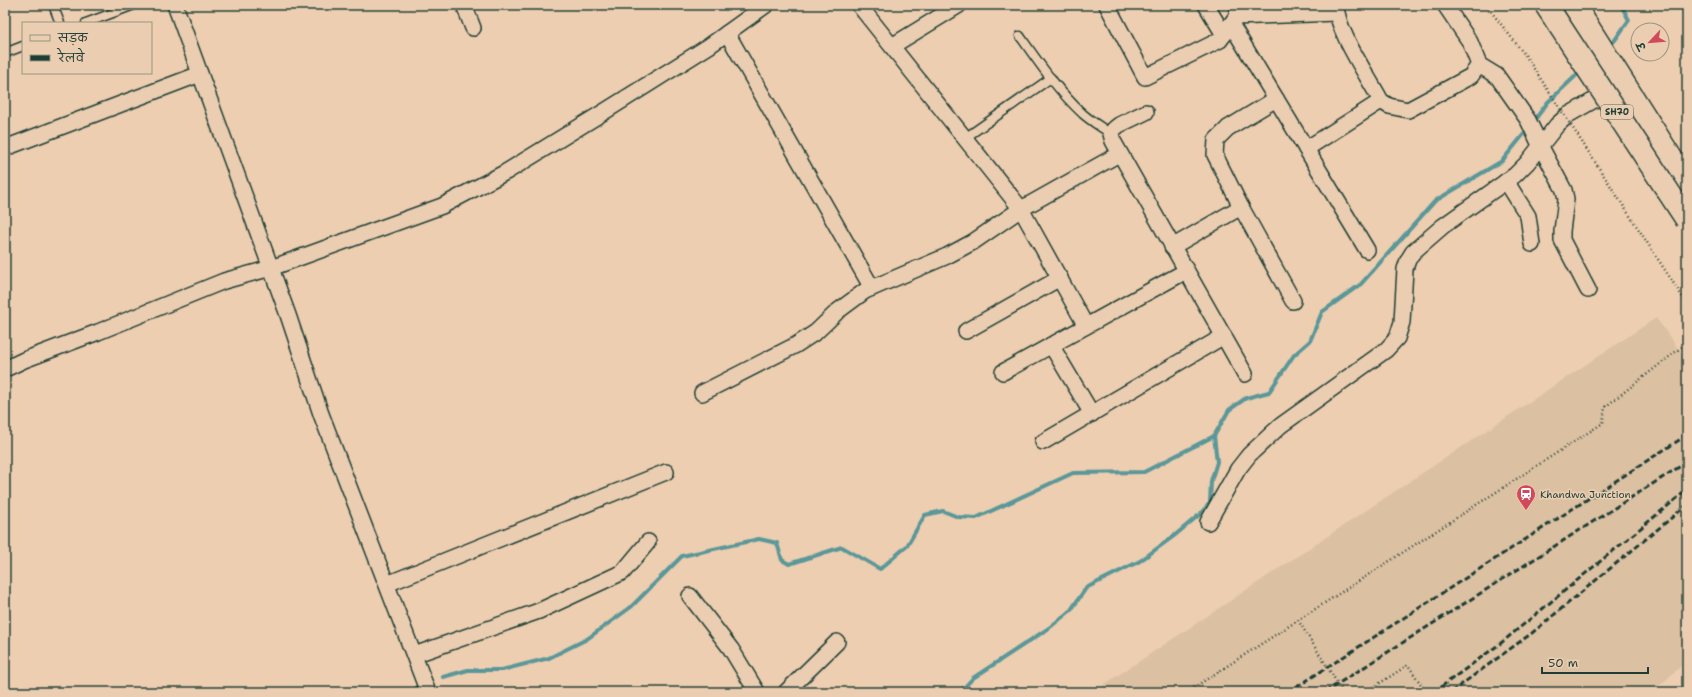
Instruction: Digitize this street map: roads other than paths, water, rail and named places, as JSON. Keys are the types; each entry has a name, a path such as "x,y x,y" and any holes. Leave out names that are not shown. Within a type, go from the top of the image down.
{"main road":[{"name":"SH70","path":"1546,5 1687,220"},
{"path":"1574,5 1687,183"}],"street":[{"path":"175,5 321,414 428,692"},
{"path":"464,5 473,28"},
{"path":"5,369 24,360 224,281 270,268 442,206 506,172 607,110 727,33 766,5"},
{"path":"859,5 1021,209 1086,326"},
{"path":"892,46 959,5"},
{"path":"1108,5 1145,77 1220,40 1232,20"},
{"path":"1206,5 1232,20 1276,99 1367,250"},
{"path":"1445,5 1470,42 1479,65 1498,76 1528,120 1540,147 1564,190 1566,199 1562,240 1566,251 1588,290"},
{"path":"1232,20 1336,9 1341,29 1381,101 1389,106 1408,110 1471,76 1479,65"},
{"path":"727,33 872,288"},
{"path":"5,148 200,74"},
{"path":"1208,522 1238,469 1249,455 1280,426 1386,350 1397,338 1402,322 1405,269 1413,252 1443,226 1506,181 1527,163 1556,125 1568,115 1623,84"},
{"path":"1276,99 1228,128 1216,140 1215,155 1241,207 1293,301"},
{"path":"1306,149 1381,101"},
{"path":"1146,112 1114,128 1111,134 1118,154 1245,374"},
{"path":"702,393 796,345 816,332 856,297 872,288 948,256 973,242 1021,209 1118,154"},
{"path":"1506,181 1528,216 1532,244"},
{"path":"1172,246 1241,207"},
{"path":"1003,372 1186,271"},
{"path":"966,331 1060,278"},
{"path":"1043,442 1224,336"},
{"path":"1051,345 1092,414"},
{"path":"387,584 666,472"},
{"path":"414,655 539,612 623,572 648,542"},
{"path":"690,596 731,649 757,692"},
{"path":"786,692 837,642"}],"lane":[{"path":"53,5 60,22"},
{"path":"89,22 134,5"},
{"path":"1020,36 1068,99 1084,114 1111,134"},
{"path":"5,53 22,46"},
{"path":"964,138 1051,78"}],"waterway":[{"path":"1608,47 1615,40 1629,20 1621,5"},
{"path":"1533,122 1548,102 1582,70"},
{"path":"443,677 468,670 502,670 549,658 587,639 631,607 682,556 759,539 777,543 782,560 789,564 842,547 880,569 907,546 925,515 943,511 958,517 976,518 1073,473 1144,472 1214,436 1229,410 1246,398 1269,392 1294,355 1310,341 1322,312 1361,284 1435,201 1502,161 1528,129"},
{"path":"960,692 973,678 1049,628 1071,610 1086,588 1140,561 1199,515 1210,503 1211,481 1217,462 1214,436"},
{"path":"414,692 418,685"}],"railway":[{"path":"1289,692 1687,435"},
{"path":"1325,692 1687,462"},
{"path":"1434,692 1501,643 1687,490"},
{"path":"1451,692 1532,633 1687,505"}],"place":[{"name":"Khandwa Junction","path":"1526,511"}]}
